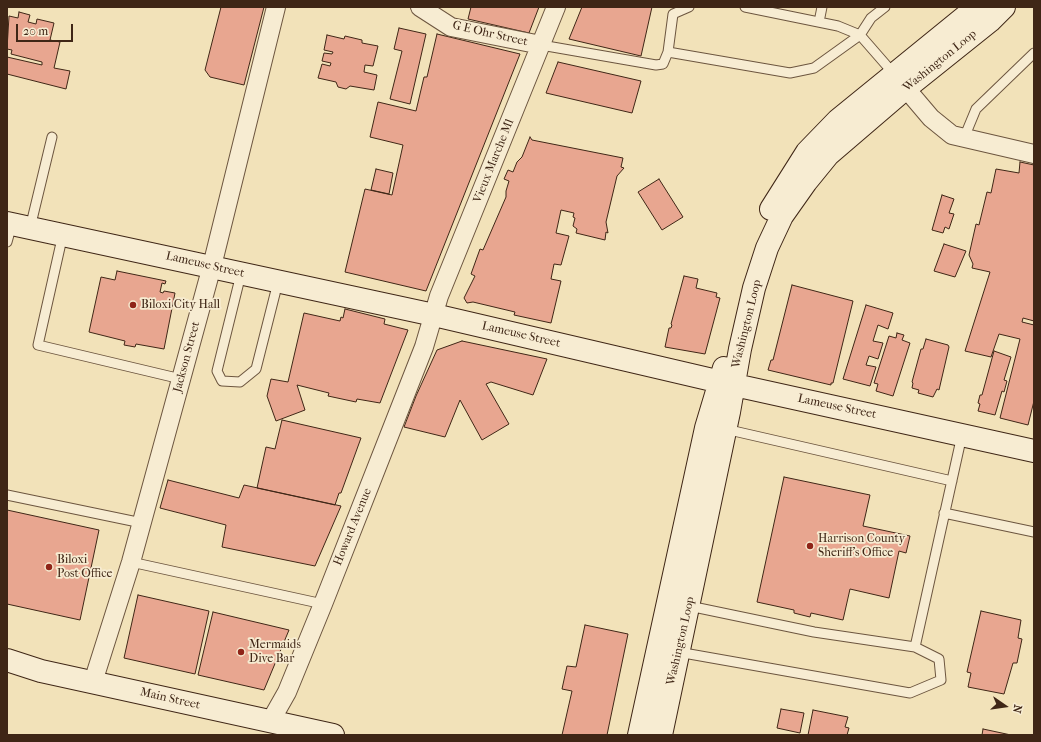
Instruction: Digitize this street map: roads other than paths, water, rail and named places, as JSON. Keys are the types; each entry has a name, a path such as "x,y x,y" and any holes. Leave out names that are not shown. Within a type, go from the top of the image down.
{"street":[{"name":"Jackson Street","path":"93,682 131,562 212,266 276,7"},
{"name":"G E Ohr Street","path":"420,7 451,27 541,45"},
{"name":"Vieux Marche Ml","path":"434,315 439,296 556,7"},
{"name":"Washington Loop","path":"900,82 977,7"},
{"name":"Washington Loop","path":"661,735 725,429 727,383 752,251 768,215 807,152 838,120 900,82 990,21 1004,7"},
{"path":"900,82 931,118 952,135 1034,154"},
{"name":"Lameuse Street","path":"14,229 62,234 212,266 1034,451"},
{"name":"Howard Avenue","path":"266,728 287,692 323,604 424,347 434,315"},
{"name":"Washington Loop","path":"639,735 706,428 727,383"},
{"path":"669,593 690,602"},
{"name":"Main Street","path":"7,660 41,671 93,682 266,728 333,735"}],"lane":[{"path":"541,45 656,66 663,64 668,52 673,14 689,7"},
{"path":"745,7 838,26 860,35 900,82"},
{"path":"819,22 822,7"},
{"path":"668,52 790,73 814,68 860,35 872,18 885,7"},
{"path":"964,138 976,109 1034,53"},
{"path":"14,229 52,137"},
{"path":"62,234 38,345 181,379"},
{"path":"241,273 217,371 222,380 240,382 256,369 278,282"},
{"path":"725,429 952,481"},
{"path":"915,647 962,435"},
{"path":"7,495 142,523"},
{"path":"944,513 1034,532"},
{"path":"131,562 323,604"},
{"path":"678,651 910,693 941,680 939,659 915,647 814,632 690,602"}],"place":[{"name":"Biloxi City Hall","path":"133,305"},
{"name":"Harrison County Sheriff's Office","path":"810,546"},
{"name":"Biloxi Post Office","path":"49,567"},
{"name":"Mermaids Dive Bar","path":"241,652"}]}
